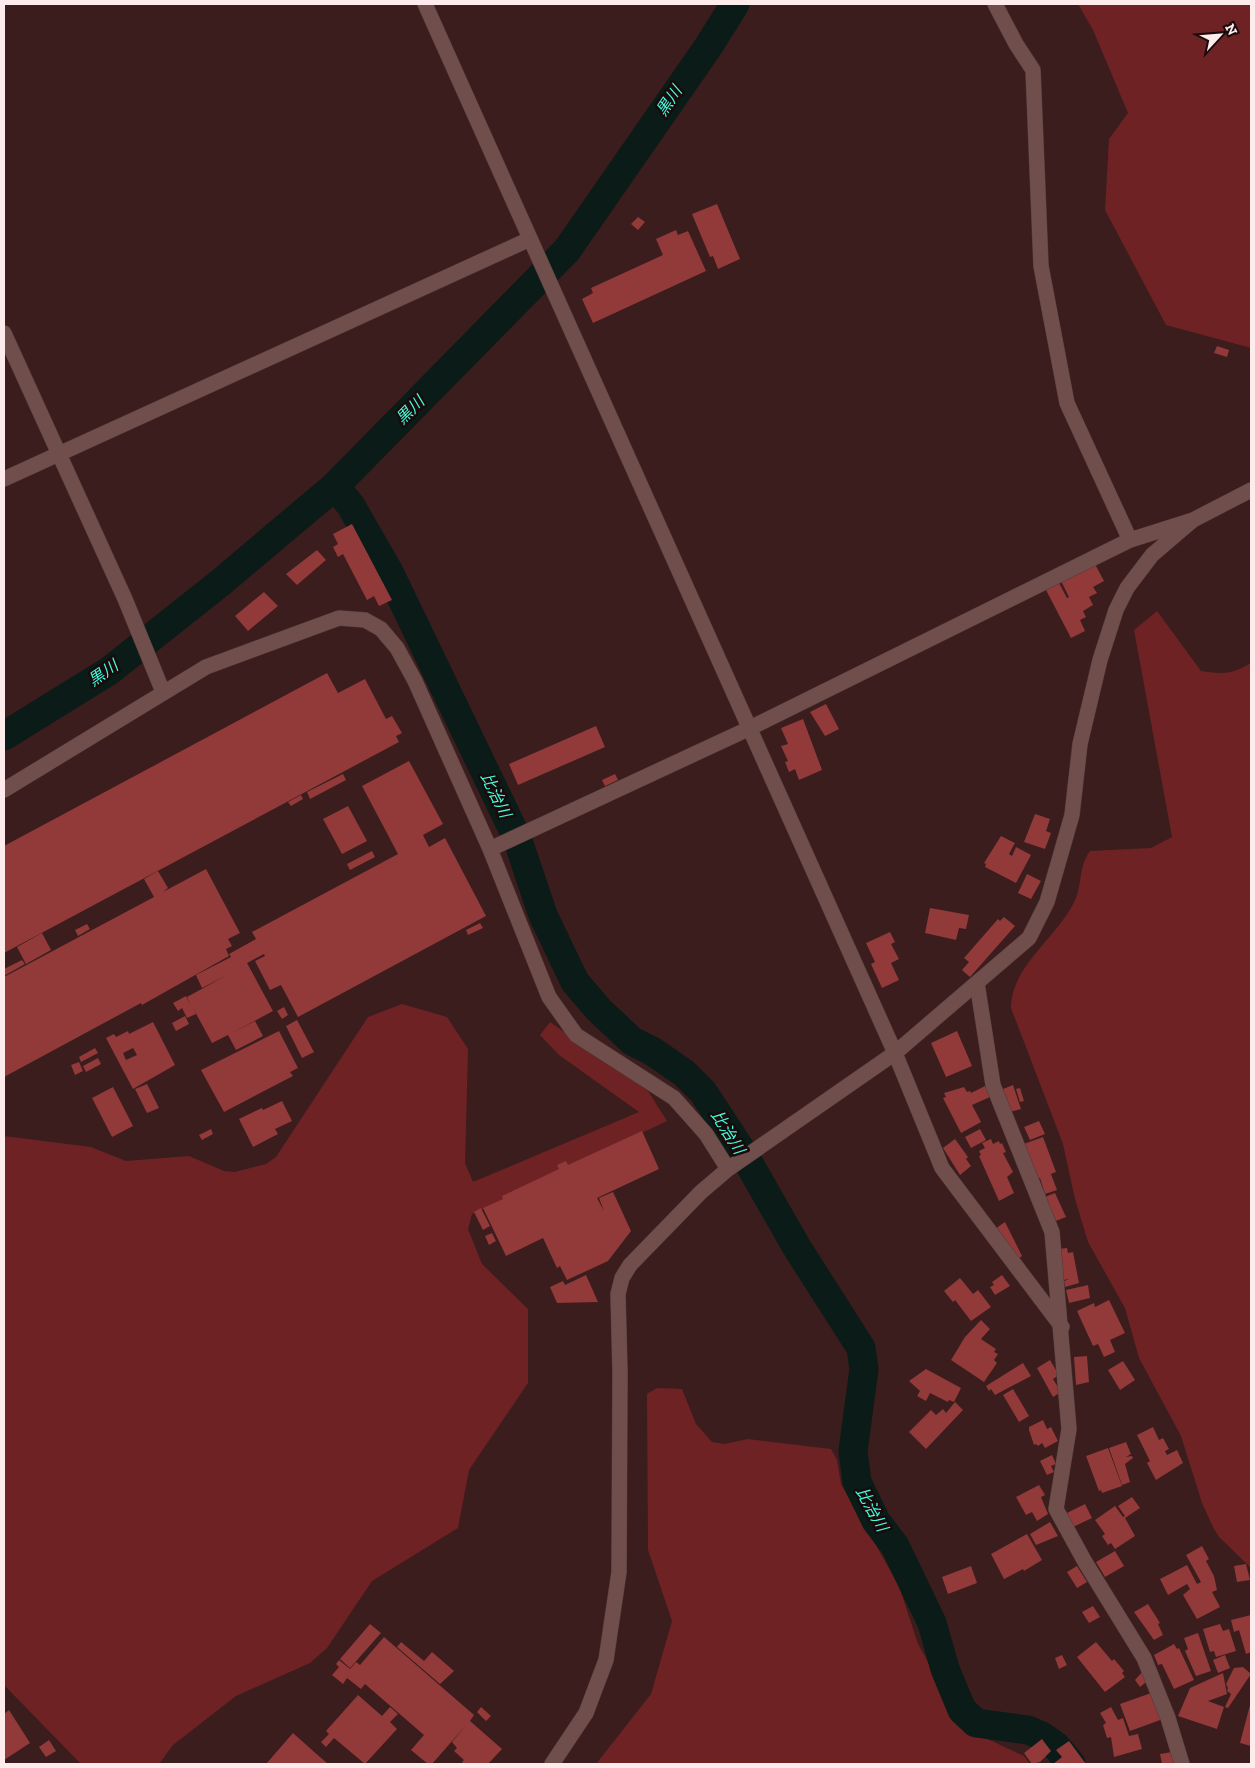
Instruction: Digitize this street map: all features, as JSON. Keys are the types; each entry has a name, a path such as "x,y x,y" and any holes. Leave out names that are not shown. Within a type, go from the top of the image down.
{"street":[{"path":"425,4 895,1054 942,1168 1062,1327"},
{"path":"995,4 1016,44 1034,70 1041,266 1067,403 1130,540"},
{"path":"4,479 530,239"},
{"path":"4,333 125,599 161,686"},
{"path":"490,849 748,729 1130,540 1192,520 1251,490"},
{"path":"552,1764 586,1713 606,1660 619,1572 620,1373 618,1294 622,1278 630,1265 701,1192 728,1169 895,1054 1029,938 1047,902 1072,815 1080,744 1100,660 1116,610 1126,588 1152,555 1192,520"},
{"path":"4,790 161,686 289,635 339,618 365,620 381,628 396,648 415,681 490,849 548,997 576,1035 674,1098 706,1134 728,1169"},
{"path":"977,983 993,1085 1052,1232 1062,1327 1069,1429 1056,1509 1085,1562 1144,1658 1168,1718 1182,1764"}],"shaded area":[{"path":"1078,4 1251,4 1251,348 1166,325 1105,210 1109,139 1128,113 1093,30"},
{"path":"1157,611 1201,671 1227,673 1251,663 1251,1568 1219,1537 1213,1527 1202,1503 1181,1436 1139,1358 1125,1308 1088,1242 1075,1199 1063,1144 1011,1008 1013,993 1019,978 1037,952 1059,926 1076,898 1082,868 1090,851 1151,848 1172,837 1134,630"},
{"path":"402,1004 447,1017 468,1049 465,1163 473,1182 639,1112 559,1055 540,1035 550,1022 648,1091 667,1121 472,1214 468,1229 482,1264 528,1309 528,1383 469,1470 458,1528 372,1581 327,1648 310,1663 236,1696 173,1745 159,1764 81,1764 4,1685 4,1136 91,1147 126,1161 189,1156 224,1171 235,1172 266,1164 276,1157 368,1017"},
{"path":"657,1388 682,1389 696,1424 712,1442 724,1444 748,1439 831,1449 837,1460 841,1484 899,1586 918,1644 954,1709 979,1735 1024,1756 1030,1764 596,1764 651,1694 672,1621 648,1550 647,1394"}],"building":[{"path":"717,204 740,259 718,269 713,256 710,257 692,214"},
{"path":"638,217 645,222 638,230 631,224"},
{"path":"676,230 678,235 688,231 706,271 593,323 582,299 593,293 591,288 663,255 656,239"},
{"path":"1217,346 1229,350 1227,357 1214,353"},
{"path":"352,524 392,600 379,606 374,596 367,600 343,554 338,557 333,547 338,544 333,534"},
{"path":"317,550 326,560 297,585 286,574"},
{"path":"1095,564 1104,581 1093,587 1097,593 1089,597 1093,605 1083,611 1086,617 1080,620 1085,631 1071,638 1046,590 1059,583 1067,598 1069,597 1061,581"},
{"path":"264,592 278,606 248,631 235,616"},
{"path":"327,673 338,693 365,679 386,719 392,716 402,733 396,736 399,742 4,953 4,846"},
{"path":"826,704 839,729 825,736 810,712"},
{"path":"803,719 822,770 799,780 795,769 789,772 785,762 788,761 781,746 788,744 781,728"},
{"path":"596,726 605,747 518,785 509,764"},
{"path":"409,761 443,824 423,835 429,847 445,838 486,916 298,1017 281,985 270,990 255,961 265,956 264,954 247,963 273,1011 230,1034 255,1021 263,1036 236,1050 228,1035 212,1043 193,1008 196,1014 187,1018 182,1008 178,1011 173,1003 186,996 190,1005 187,997 229,974 202,988 196,975 231,957 229,954 256,939 252,932 398,854 362,786"},
{"path":"343,774 346,780 310,799 307,792"},
{"path":"615,774 618,780 605,786 602,780"},
{"path":"301,795 303,799 291,806 288,802"},
{"path":"348,806 367,841 342,854 323,819"},
{"path":"1035,814 1050,819 1046,831 1051,833 1045,849 1024,842"},
{"path":"1001,836 1015,843 1009,854 1012,856 1016,847 1031,855 1016,883 985,867 986,864 984,863"},
{"path":"372,851 375,857 350,870 347,864"},
{"path":"206,869 240,933 228,939 232,946 226,949 229,956 142,1005 141,1003 4,1077 4,977 154,897 144,879 158,871 168,888 163,892"},
{"path":"1027,874 1041,881 1031,899 1018,893"},
{"path":"930,908 969,915 966,929 959,928 956,940 925,933"},
{"path":"1004,917 1015,926 970,977 962,970 969,962 964,958 998,919 1000,921"},
{"path":"480,923 483,928 468,935 466,930"},
{"path":"87,924 90,929 78,936 75,930"},
{"path":"890,932 895,942 891,944 899,959 891,963 899,980 882,988 871,964 875,962 866,943"},
{"path":"42,933 51,950 26,964 17,947"},
{"path":"22,960 25,964 4,976 4,969"},
{"path":"284,1007 288,1015 282,1019 277,1011"},
{"path":"185,1016 189,1024 176,1031 172,1023"},
{"path":"297,1020 314,1052 302,1058 286,1026"},
{"path":"153,1022 175,1065 133,1089 106,1038 114,1034 116,1037 128,1031 129,1034","holes":["133,1048 137,1055 126,1060 123,1053"]},
{"path":"279,1031 298,1068 290,1072 293,1076 224,1112 201,1070"},
{"path":"957,1031 972,1066 946,1077 931,1043"},
{"path":"95,1048 98,1053 81,1062 79,1057"},
{"path":"98,1058 101,1064 86,1072 83,1066"},
{"path":"79,1062 83,1071 75,1075 71,1065"},
{"path":"147,1084 159,1108 147,1113 135,1089"},
{"path":"1013,1085 1021,1109 1010,1112 1003,1089"},
{"path":"985,1086 990,1097 972,1105 981,1122 961,1133 943,1098 946,1097 944,1093 964,1087 967,1092 970,1091 971,1093"},
{"path":"113,1087 133,1126 112,1137 92,1098"},
{"path":"1020,1088 1024,1101 1020,1102 1016,1089"},
{"path":"282,1101 292,1121 275,1129 278,1134 253,1147 239,1119"},
{"path":"1039,1121 1045,1134 1030,1140 1024,1127"},
{"path":"211,1129 213,1134 202,1140 199,1135"},
{"path":"980,1129 986,1140 971,1148 965,1137"},
{"path":"642,1131 659,1169 597,1198 604,1211 599,1198 613,1192 631,1231 608,1261 567,1280 560,1266 557,1268 543,1238 506,1256 483,1208 503,1199 502,1196 559,1169 557,1165 566,1161 568,1165"},
{"path":"1043,1137 1056,1172 1051,1174 1057,1190 1045,1194 1040,1178 1034,1180 1021,1145"},
{"path":"955,1139 968,1157 966,1159 971,1166 960,1175 943,1148"},
{"path":"991,1139 993,1144 999,1141 1000,1144 1002,1143 1006,1152 1003,1153 1013,1172 1007,1177 1014,1193 999,1201 979,1156 981,1155 979,1151 985,1148 982,1143"},
{"path":"1055,1193 1066,1217 1053,1222 1042,1198"},
{"path":"481,1208 490,1226 483,1230 474,1212"},
{"path":"1005,1222 1022,1256 1017,1260 995,1229"},
{"path":"492,1233 496,1241 489,1245 485,1236"},
{"path":"1067,1248 1068,1253 1073,1252 1079,1283 1065,1287 1064,1281 1069,1279 1064,1280 1058,1249"},
{"path":"586,1275 598,1302 557,1303 550,1287 563,1281 565,1285"},
{"path":"1002,1275 1010,1286 995,1295 990,1287 994,1285 992,1282"},
{"path":"960,1278 973,1294 978,1290 991,1307 971,1321 955,1300 953,1302 944,1291"},
{"path":"1088,1285 1090,1298 1069,1303 1066,1290"},
{"path":"1109,1300 1125,1333 1110,1340 1115,1352 1104,1357 1098,1344 1093,1346 1077,1311 1094,1303 1095,1307"},
{"path":"981,1320 990,1329 981,1339 996,1349 994,1352 998,1354 994,1360 997,1363 984,1382 951,1360 965,1337"},
{"path":"1087,1356 1089,1382 1076,1385 1074,1357"},
{"path":"1050,1360 1059,1375 1053,1379 1061,1392 1053,1397 1037,1368"},
{"path":"1123,1361 1135,1380 1120,1390 1108,1370"},
{"path":"1023,1363 1031,1376 995,1395 991,1389 989,1391 986,1386"},
{"path":"926,1369 961,1388 954,1402 949,1400 948,1402 930,1393 926,1401 917,1396 920,1391 909,1381"},
{"path":"1013,1389 1029,1416 1019,1422 1003,1395"},
{"path":"955,1402 963,1410 926,1449 909,1432 931,1410 936,1415 943,1409 946,1413"},
{"path":"1043,1420 1047,1429 1051,1427 1058,1441 1045,1448 1042,1443 1038,1446 1034,1445 1029,1430 1029,1427"},
{"path":"1153,1427 1159,1440 1163,1438 1169,1449 1165,1451 1167,1455 1177,1450 1183,1463 1156,1480 1147,1463 1150,1461 1137,1435"},
{"path":"1126,1442 1131,1454 1126,1457 1132,1456 1133,1458 1125,1464 1130,1482 1122,1485 1109,1448"},
{"path":"1108,1448 1122,1486 1102,1493 1101,1490 1099,1491 1086,1456"},
{"path":"1052,1455 1056,1464 1051,1466 1054,1472 1047,1475 1040,1461"},
{"path":"1039,1485 1045,1495 1041,1497 1048,1514 1037,1521 1032,1512 1026,1515 1016,1497"},
{"path":"1132,1497 1140,1508 1125,1518 1135,1536 1115,1549 1111,1543 1108,1545 1102,1536 1105,1534 1095,1520 1115,1506 1123,1517 1125,1516 1118,1506"},
{"path":"1085,1504 1092,1518 1073,1527 1067,1513"},
{"path":"1050,1522 1058,1536 1036,1545 1030,1534"},
{"path":"1027,1534 1042,1560 1024,1571 1023,1569 1004,1579 991,1554"},
{"path":"1202,1546 1209,1559 1206,1561 1214,1576 1217,1590 1212,1592 1220,1607 1197,1619 1183,1595 1190,1589 1187,1584 1168,1595 1160,1579 1187,1565 1197,1584 1201,1582 1186,1555"},
{"path":"1115,1551 1124,1566 1105,1577 1096,1562"},
{"path":"1246,1564 1250,1580 1237,1582 1234,1566"},
{"path":"971,1566 977,1583 948,1594 942,1577"},
{"path":"1077,1566 1087,1582 1077,1588 1067,1572"},
{"path":"1148,1604 1160,1623 1158,1624 1163,1635 1154,1640 1134,1612"},
{"path":"1093,1606 1100,1617 1089,1623 1082,1612"},
{"path":"1251,1615 1251,1652 1246,1654 1239,1630 1234,1632 1231,1620"},
{"path":"370,1624 381,1633 350,1668 340,1659"},
{"path":"1220,1624 1223,1631 1229,1629 1236,1651 1216,1657 1214,1651 1210,1652 1203,1629"},
{"path":"1198,1633 1211,1671 1196,1676 1185,1651 1188,1649 1184,1638"},
{"path":"384,1637 474,1715 470,1721 502,1749 488,1764 464,1764 462,1762 464,1760 454,1751 457,1748 452,1742 467,1724 432,1764 428,1764 411,1750 424,1735 365,1684 361,1689 347,1678 343,1684 332,1675 339,1667 336,1664 339,1660 350,1669 356,1662 360,1665"},
{"path":"401,1642 424,1661 432,1652 454,1671 440,1684 397,1647"},
{"path":"1096,1642 1112,1661 1114,1659 1124,1671 1122,1673 1125,1677 1105,1692 1077,1657"},
{"path":"1174,1644 1177,1649 1179,1648 1194,1680 1174,1689 1162,1664 1158,1665 1154,1655"},
{"path":"1062,1655 1067,1665 1059,1669 1055,1658"},
{"path":"1225,1655 1230,1668 1218,1673 1213,1660"},
{"path":"1243,1667 1251,1674 1228,1708 1225,1707 1231,1694 1227,1691 1226,1684 1234,1668"},
{"path":"1145,1669 1151,1678 1140,1687 1135,1680"},
{"path":"1223,1673 1227,1694 1208,1701 1224,1707 1217,1729 1178,1716 1190,1688"},
{"path":"1154,1692 1163,1719 1130,1731 1120,1704"},
{"path":"358,1695 382,1716 390,1707 398,1714 390,1722 397,1729 365,1764 334,1738 326,1747 321,1742 329,1734 326,1731"},
{"path":"1251,1705 1251,1746 1240,1743"},
{"path":"481,1707 491,1716 486,1721 477,1712"},
{"path":"1111,1707 1118,1720 1123,1718 1129,1736 1138,1734 1142,1749 1114,1757 1111,1737 1107,1738 1103,1725 1106,1723 1100,1713"},
{"path":"9,1710 30,1743 4,1760 4,1714"},
{"path":"293,1733 312,1750 328,1764 266,1764"},
{"path":"1042,1739 1051,1751 1040,1762 1032,1764 1024,1753"},
{"path":"49,1740 56,1751 46,1757 39,1747"},
{"path":"1069,1741 1086,1764 1053,1764 1062,1757 1056,1750"},
{"path":"1172,1752 1174,1764 1162,1764 1160,1754"}],"waterway":[{"name":"黒川","path":"4,736 109,671 220,583 335,486 567,250 708,47 735,4"},
{"name":"比治川","path":"335,486 351,506 389,572 517,838 543,915 575,982 599,1010 632,1041 652,1051 684,1073 703,1092 743,1153 796,1246 861,1348 864,1369 853,1451 857,1482 876,1521 895,1546 932,1623 945,1669 962,1710 976,1723 1028,1730 1042,1736 1056,1746 1071,1764"}]}
